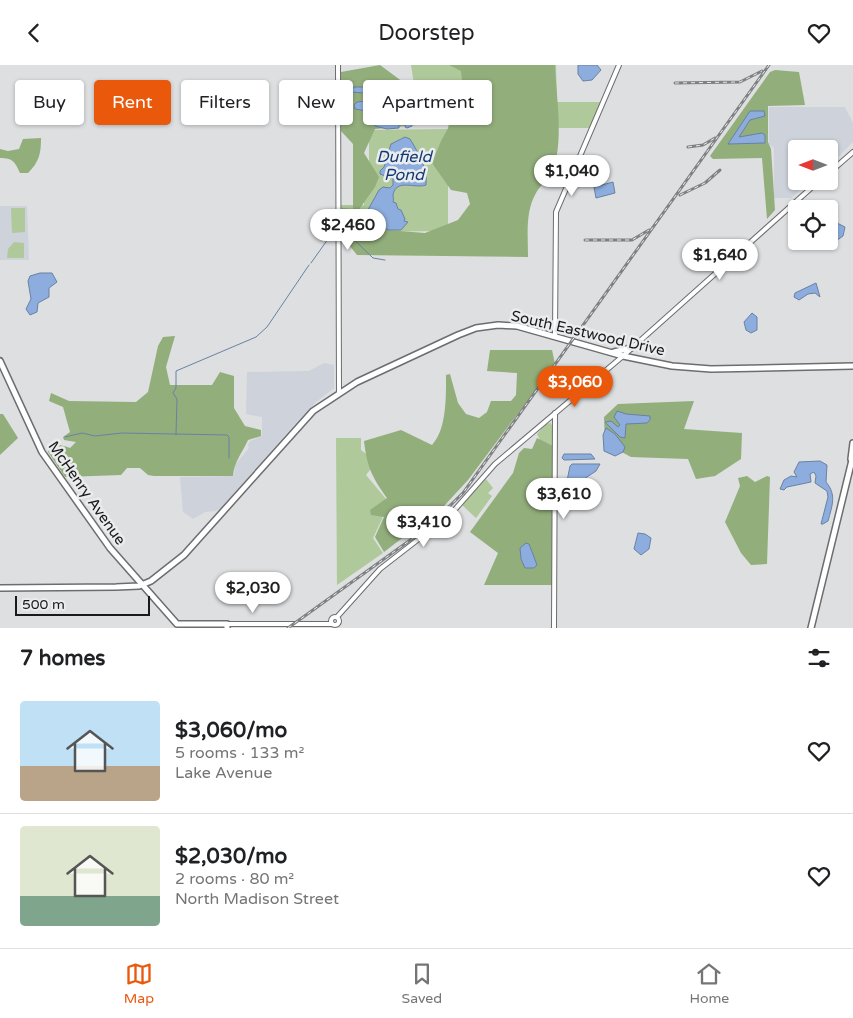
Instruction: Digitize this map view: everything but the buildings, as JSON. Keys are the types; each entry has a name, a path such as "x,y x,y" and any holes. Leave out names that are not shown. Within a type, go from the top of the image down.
{"main road":[{"name":"South Eastwood Drive","path":"0,588 134,586 148,582 184,555 291,433 313,411 339,392 476,328 513,326 555,335 622,356 672,365 711,369 853,366"},
{"path":"610,352 631,348"},
{"name":"McHenry Avenue","path":"0,361 42,452 110,548 134,577 176,624 227,626"},
{"path":"849,472 853,443"},
{"path":"812,628 853,456"},
{"path":"134,577 136,584 134,586"},
{"path":"148,582 148,593"}],"street":[{"path":"338,65 339,392"},
{"path":"555,335 556,212 619,65"},
{"path":"838,165 853,152"},
{"path":"334,625 373,575 460,506 495,464 622,356 809,190"},
{"path":"554,628 556,412"},
{"path":"334,625 338,618"},
{"path":"227,626 280,623 334,625"}],"shaded area":[{"path":"769,107 845,107 853,123 853,142 838,157 838,140 788,140 788,190 800,190 791,198 774,198 774,148 769,144"},
{"path":"0,206 27,206 29,260 0,260"},
{"path":"324,363 334,365 334,388 316,402 293,426 221,508 205,512 193,519 183,512 180,477 234,476 235,465 249,448 250,441 262,436 262,417 246,414 247,372 309,371"}],"green space":[{"path":"380,65 400,80 363,80 363,125 416,125 375,129 364,153 379,177 375,187 360,208 361,228 425,233 458,220 470,204 467,193 451,190 432,163 450,125 492,125 492,80 462,80 461,71 449,65 555,65 558,145 553,169 532,200 528,224 528,257 357,255 342,236 342,208 353,209 353,144 341,131 341,125 353,125 353,80 341,80 341,72"},
{"path":"411,65 556,65 557,102 601,102 590,128 556,128 448,153 448,231 341,232 340,205 364,205 364,189 369,188 369,130 448,129 448,125 492,125 492,80 413,80"},
{"path":"775,70 799,72 805,105 768,106 768,142 771,149 775,210 767,219 762,158 713,159 710,156 770,72"},
{"path":"41,138 39,157 28,173 20,173 13,161 0,158 0,149 8,151 19,149 23,139"},
{"path":"11,208 25,208 25,232 12,233"},
{"path":"14,242 24,243 24,258 7,258 8,249"},
{"path":"175,336 166,367 170,385 212,385 220,372 234,376 234,408 245,426 261,430 261,436 248,440 237,462 233,476 154,476 148,475 140,468 127,468 121,475 65,477 48,452 53,447 60,445 70,448 76,442 64,440 63,437 70,432 63,407 49,401 51,393 69,401 136,402 148,392 158,346 163,337"},
{"path":"490,350 552,350 555,364 468,480 444,506 384,552 375,537 384,517 371,515 370,510 387,498 371,471 364,441 401,430 432,445 441,430 443,421 446,402 446,375 450,374 458,403 466,414 479,418 487,412 491,401 511,401 516,395 517,373 487,371"},
{"path":"694,401 684,429 742,433 741,459 715,476 696,479 688,459 631,457 605,443 604,417 618,404"},
{"path":"0,414 3,414 18,438 0,455"},
{"path":"551,423 552,449 540,440 537,434 546,424"},
{"path":"336,438 361,438 361,450 370,457 373,466 366,475 386,499 382,519 373,538 383,553 337,585"},
{"path":"537,438 553,446 553,585 484,585 498,553 470,532 513,473 519,453 524,448 532,449"},
{"path":"747,476 755,482 767,476 770,477 767,564 751,565 741,553 725,522 740,486 738,478"},
{"path":"486,479 493,488 488,493 492,496 476,518 462,505"}],"water":[{"path":"578,65 597,65 601,70 592,80 583,81 578,74"},
{"path":"354,87 363,87 363,93 353,92"},
{"path":"363,101 363,110 355,109 354,105 357,102"},
{"path":"750,111 764,111 765,116 750,120 739,137 762,133 765,135 765,143 728,144"},
{"path":"399,125 399,128 387,129 375,126"},
{"name":"Dufield Pond","path":"405,137 410,139 422,161 426,185 402,185 395,190 393,202 401,210 404,221 408,222 401,230 389,230 364,221 364,217 379,190 383,187 390,188 393,185 393,179 380,174 380,171 384,167 391,144"},
{"path":"613,182 615,193 596,198 594,187"},
{"path":"838,224 845,227 843,236 838,240"},
{"path":"40,273 52,273 57,282 49,288 49,297 38,303 37,312 30,315 26,309 31,299 28,281 30,276"},
{"path":"816,283 820,297 815,293 808,294 799,300 794,297 795,293"},
{"path":"752,313 757,317 757,330 751,333 746,330 744,322"},
{"path":"617,411 626,414 650,416 650,420 647,423 626,424 625,438 620,437 605,422 611,421 618,427 620,425 614,417"},
{"path":"606,428 615,434 625,447 623,452 615,456 604,451 603,435"},
{"path":"564,454 591,454 595,459 564,460 562,458"},
{"path":"820,461 827,465 826,482 833,496 828,521 823,524 821,524 828,497 827,491 815,483 816,476 814,472 810,474 811,482 787,487 784,490 780,489 784,480 791,476 797,477 794,472 799,462"},
{"path":"572,464 600,464 596,471 575,485 567,481"},
{"path":"638,533 645,534 651,538 649,549 641,555 634,549"},
{"path":"526,543 529,544 537,565 534,568 525,568 521,559 520,548"}],"waterway":[{"path":"340,230 366,221"},
{"path":"343,229 373,258 385,260"},
{"path":"311,263 328,239 337,232"},
{"path":"176,435 177,399 173,393 176,388 176,371 256,337 267,327 309,265"},
{"path":"65,437 82,433 95,436 122,433 227,435 229,437 229,458"}],"railway":[{"path":"288,628 427,528 463,493 769,65"},
{"path":"675,83 740,82 762,71"},
{"path":"688,147 703,145 715,138"},
{"path":"680,195 705,183 720,170"},
{"path":"585,240 632,240 649,230"}]}
